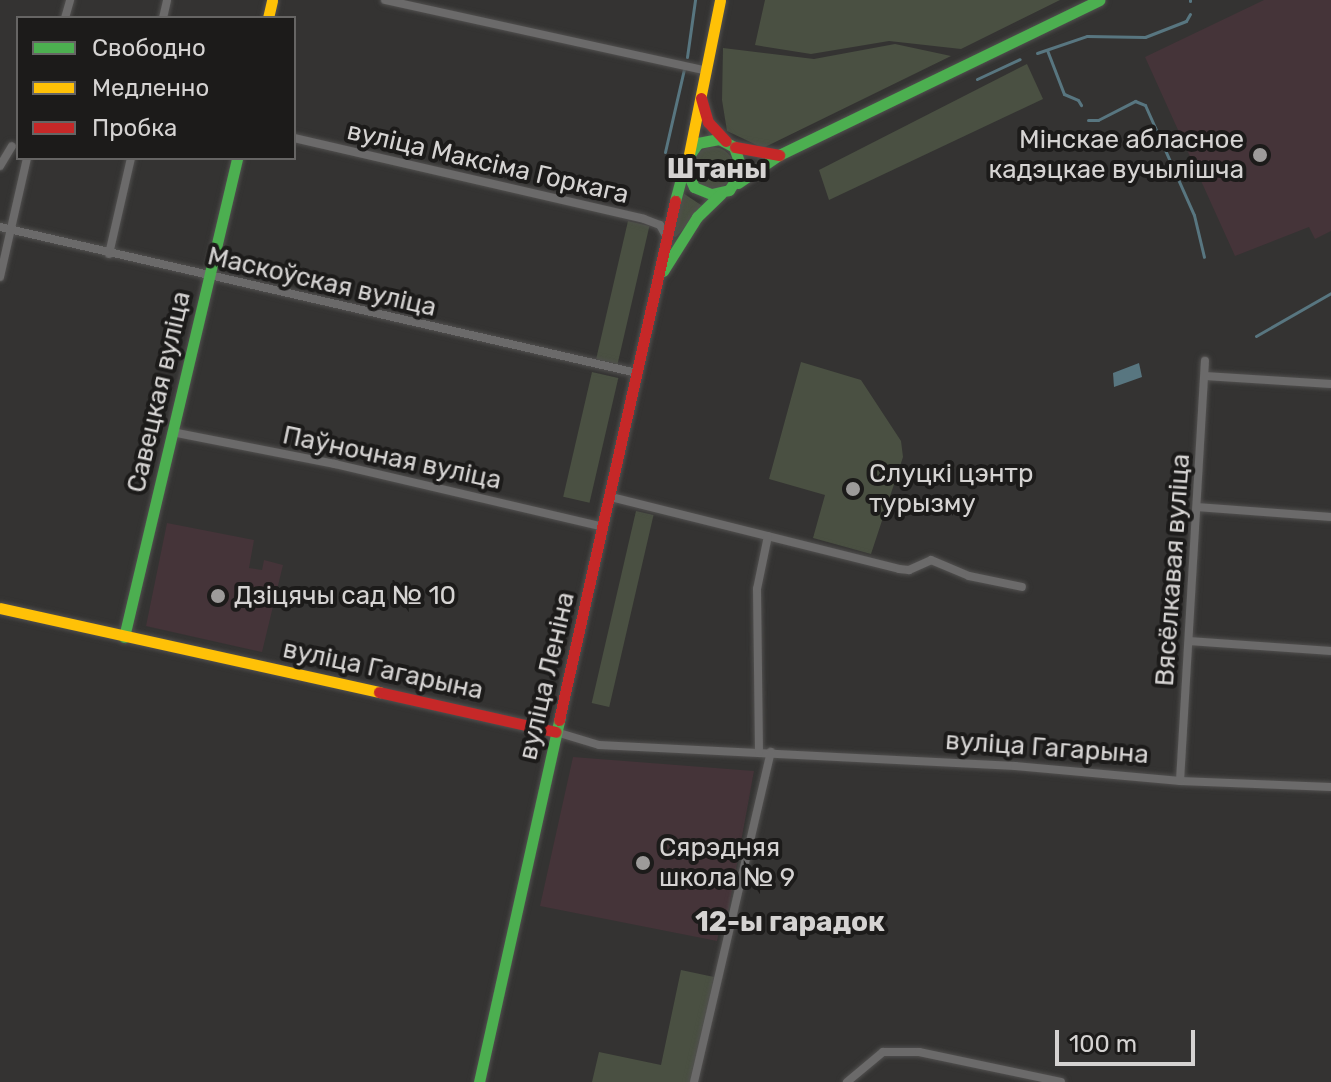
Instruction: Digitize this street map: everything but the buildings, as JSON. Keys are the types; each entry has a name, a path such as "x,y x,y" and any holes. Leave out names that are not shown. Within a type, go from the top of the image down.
{"main road":[{"name":"вуліца Леніна","path":"479,1082 611,497 666,235 688,157 720,0"},
{"path":"779,155 705,140 688,157 686,170 694,187 702,192 721,194 779,155 1099,0"},
{"path":"699,93 708,122 730,144 742,170 735,185"},
{"name":"Савецкая вуліца","path":"124,637 237,160"},
{"name":"вуліца Леніна","path":"658,280 678,243 721,194"},
{"name":"вуліца Гагарына","path":"0,608 556,732"}],"street":[{"path":"385,0 704,70"},
{"name":"вуліца Максіма Горкага","path":"296,138 644,219 660,225 666,235 678,243"},
{"path":"0,166 12,146"},
{"path":"0,277 27,160"},
{"path":"109,254 131,160"},
{"name":"Маскоўская вуліца","path":"0,227 637,373"},
{"name":"Вясёлкавая вуліца","path":"1180,781 1205,361"},
{"path":"1205,376 1331,384"},
{"name":"Паўночная вуліца","path":"172,432 335,464 604,527"},
{"path":"611,497 899,569 909,570 931,560 969,576 1022,587"},
{"path":"1197,507 1331,517"},
{"path":"759,752 757,589 768,536"},
{"path":"1189,641 1331,651"},
{"name":"вуліца Гагарына","path":"556,732 599,745 771,752 1015,766 1180,781 1331,787"},
{"path":"694,1082 771,752"},
{"path":"847,1082 883,1052 919,1052 1061,1082"}],"shaded area":[{"name":"Мінскае абласное кадэцкае вучылішча","path":"1264,0 1331,0 1331,231 1315,239 1309,227 1235,256 1145,57"},
{"path":"167,523 254,540 249,568 262,570 264,560 283,565 262,652 146,626"},
{"name":"Сярэдняя школа № 9","path":"573,757 754,771 727,918 722,918 717,941 540,906"}],"green space":[{"path":"765,0 1060,0 961,49 889,41 811,54 755,45"},
{"path":"895,44 951,56 763,148 727,131 722,100 723,48 814,59"},
{"path":"1027,64 1043,99 829,200 819,170"},
{"path":"713,147 728,153 734,168 728,183 713,189 698,183 692,168 698,153"},
{"path":"683,193 704,207 676,237 671,236"},
{"path":"628,221 649,226 617,364 596,359"},
{"path":"801,362 861,380 901,441 903,457 871,554 813,538 825,495 769,479"},
{"path":"592,372 618,378 590,503 563,497"},
{"path":"636,511 654,515 609,707 592,703"},
{"path":"681,970 714,977 692,1082 592,1082 599,1052 661,1065"}],"water":[{"path":"1139,363 1142,377 1114,387 1113,373"}],"waterway":[{"path":"687,57 695,0"},
{"path":"1037,53 1087,36 1145,37 1186,21 1190,14"},
{"path":"1047,50 1064,94 1078,100 1081,105"},
{"path":"977,79 1020,59"},
{"path":"665,152 684,69"},
{"path":"1088,120 1098,120 1135,101 1145,105 1194,215 1204,257"},
{"path":"1256,336 1331,293"}],"traffic: fast":[{"path":"738,183 779,155 1099,0"},
{"path":"675,201 686,160 698,143 719,139 734,147 742,170 729,190 711,194 694,187 686,170 686,160"},
{"path":"124,637 237,160"},
{"path":"663,271 697,217 721,194"},
{"path":"479,1082 559,720"}],"traffic: slow":[{"path":"268,16 272,0"},
{"path":"689,154 720,0"},
{"path":"0,608 379,692"}],"traffic: jam":[{"path":"701,98 708,122 726,141"},
{"path":"735,147 779,155"},
{"path":"559,720 675,201"},
{"path":"379,692 556,732"}],"place":[{"name":"Мінскае абласное кадэцкае вучылішча","path":"1260,155"},
{"name":"Слуцкі цэнтр турызму","path":"853,489"},
{"name":"Дзіцячы сад № 10","path":"218,596"},
{"name":"Сярэдняя школа № 9","path":"643,863"}],"district":[{"name":"Штаны","path":"717,169"},
{"name":"12-ы гарадок","path":"790,922"}]}
